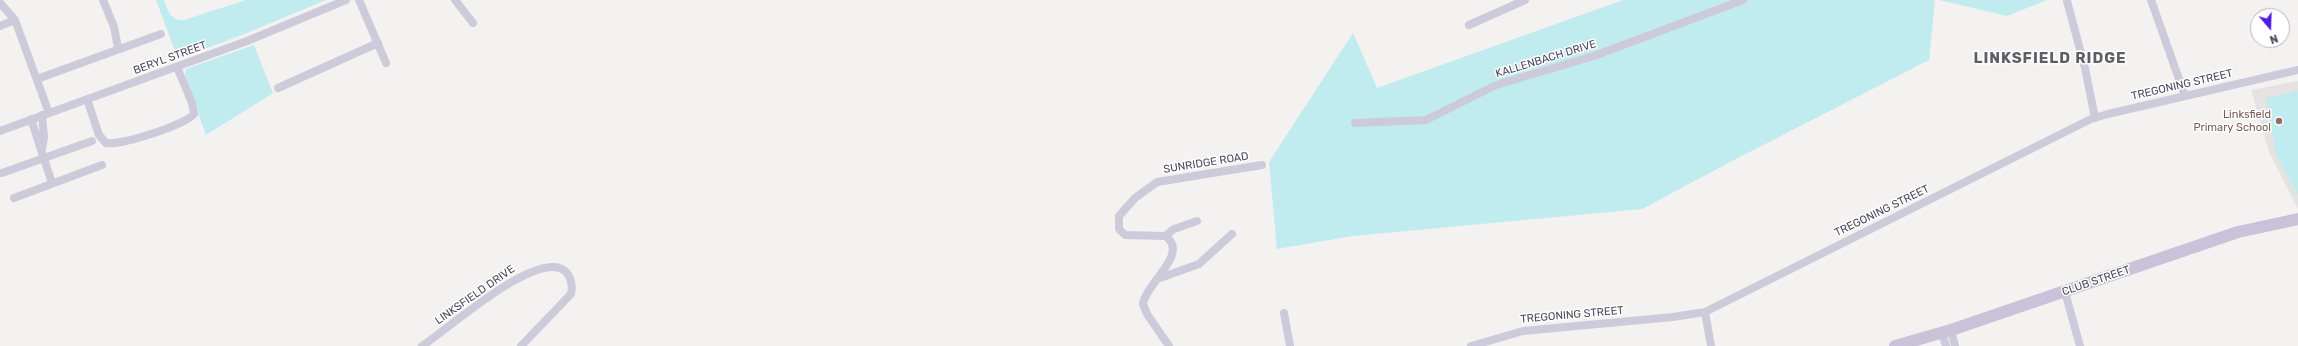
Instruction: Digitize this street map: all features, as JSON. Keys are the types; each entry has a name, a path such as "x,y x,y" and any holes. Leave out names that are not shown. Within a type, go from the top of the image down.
{"main road":[{"name":"CLUB STREET","path":"1895,346 1946,332 2238,232 2298,220"}],"street":[{"path":"103,0 114,27 118,48"},
{"name":"BERYL STREET","path":"0,130 247,41 346,0"},
{"path":"359,0 386,63"},
{"path":"455,0 473,23"},
{"path":"1469,25 1525,0"},
{"name":"KALLENBACH DRIVE","path":"1355,122 1426,120 1496,85 1594,56 1743,0"},
{"path":"2151,0 2185,96"},
{"path":"2067,1 2085,68 2095,118"},
{"path":"0,3 15,20 36,79 45,114 43,153"},
{"path":"0,26 15,20"},
{"path":"36,79 118,48 161,34"},
{"path":"278,88 378,43"},
{"path":"87,99 99,135 106,143 115,144 151,134 186,120 194,114 192,104 177,67"},
{"name":"TREGONING STREET","path":"1471,346 1523,331 1673,317 1705,312 2095,118 2298,70"},
{"path":"31,119 52,183"},
{"path":"2,173 43,153 92,141"},
{"path":"14,198 102,165"},
{"name":"SUNRIDGE ROAD","path":"1165,236 1125,235 1119,229 1119,216 1134,198 1157,182 1262,165"},
{"path":"1169,346 1146,314 1143,304 1144,300 1173,255 1170,241 1165,236 1174,229 1196,221"},
{"path":"1157,279 1200,264 1232,234"},
{"name":"LINKSFIELD DRIVE","path":"422,346 519,276 547,267 562,269 566,272 571,283 571,294 521,346"},
{"path":"2065,292 2080,346"},
{"path":"1705,312 1711,346"},
{"path":"1284,313 1290,346"},
{"path":"1946,332 1946,346"},
{"path":"1946,332 1955,346"}],"shaded area":[{"path":"156,0 164,0 173,17 184,20 246,0 326,0 247,33 178,59"},
{"path":"1623,0 1935,0 1929,60 1642,209 1353,236 1277,249 1269,162 1353,33 1377,88"},
{"path":"1939,0 2047,0 2007,16"},
{"path":"254,45 273,93 206,135 185,76 186,69"},
{"name":"Linksfield Primary School","path":"2298,81 2298,209 2269,152 2251,90"},
{"name":"Linksfield Primary School","path":"2298,91 2298,195 2276,154 2266,98"}],"place":[{"name":"Linksfield Primary School","path":"2279,121"}],"district":[{"name":"LINKSFIELD RIDGE","path":"2050,59"}]}
